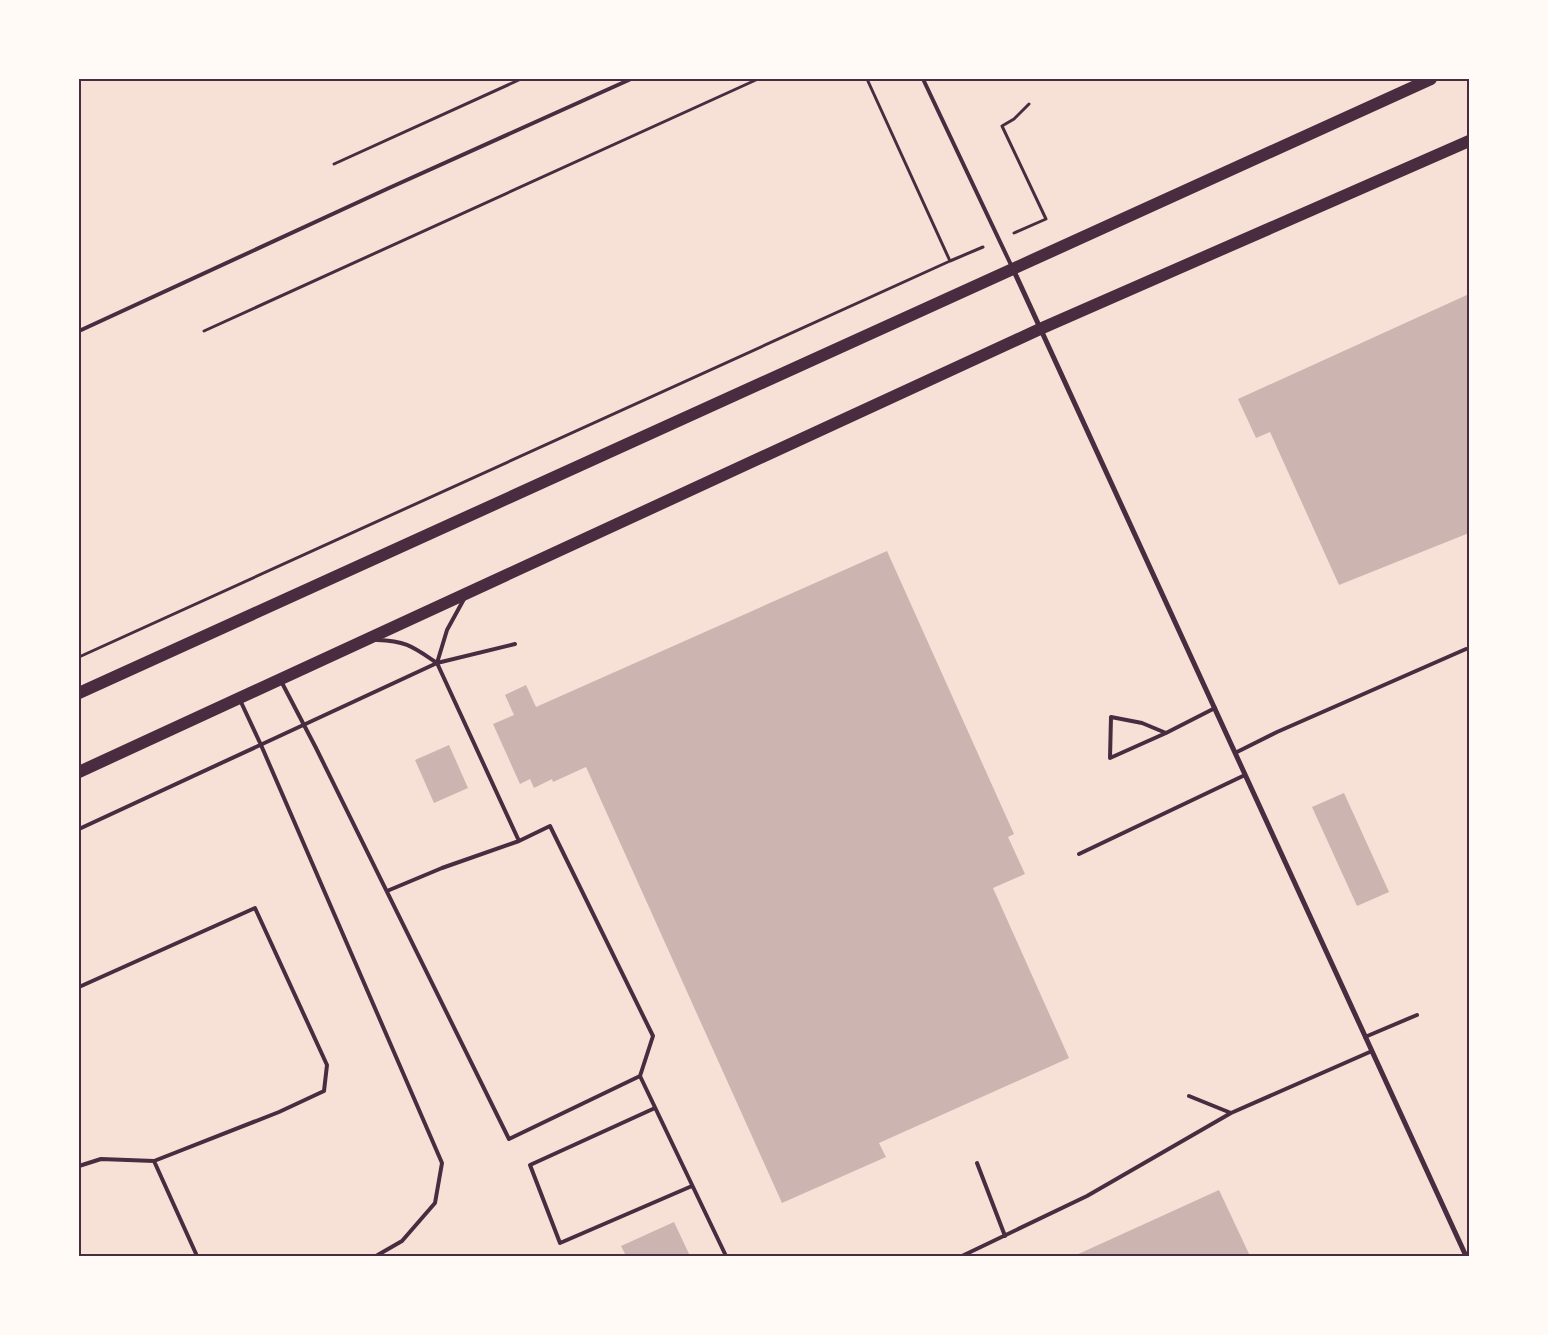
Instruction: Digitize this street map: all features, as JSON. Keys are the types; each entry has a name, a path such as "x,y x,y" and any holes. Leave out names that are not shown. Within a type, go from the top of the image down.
{"main road":[{"path":"79,693 1431,79"},
{"path":"79,772 1040,330 1469,141"}],"street":[{"path":"1013,269 1466,1256"}],"lane":[{"path":"79,331 631,79"},
{"path":"924,79 1013,269"},
{"path":"437,664 447,630 457,609 470,591"},
{"path":"367,639 397,640 414,646 437,664 519,841"},
{"path":"79,829 437,664 515,644"},
{"path":"1235,753 1277,732 1466,649"},
{"path":"280,679 305,725 509,1139 640,1076"},
{"path":"239,698 442,1163 435,1203 402,1241 376,1256"},
{"path":"1166,733 1142,723 1111,717 1110,758 1166,733 1215,708"},
{"path":"1079,854 1245,775"},
{"path":"387,890 519,841 550,826 653,1036 640,1076 726,1256"},
{"path":"79,988 255,908 327,1064 324,1091 272,1115 154,1161 101,1159 79,1166"},
{"path":"1365,1037 1416,1015"},
{"path":"962,1256 1087,1196 1232,1113 1372,1051"},
{"path":"1188,1096 1232,1113"},
{"path":"656,1108 530,1166 560,1243 692,1186"},
{"path":"154,1161 197,1256"},
{"path":"977,1163 1005,1236"}],"path":[{"path":"334,164 522,79"},
{"path":"204,331 758,79"},
{"path":"79,657 950,261"}],"building":[{"path":"1469,294 1469,533 1339,585 1270,432 1256,438 1238,399"},
{"path":"887,551 1014,834 1008,837 1025,874 993,888 1069,1058 879,1143 886,1157 782,1203 586,767 553,782 552,779 534,788 530,779 520,784 493,724 514,715 505,695 526,685 536,707"},
{"path":"449,745 468,788 434,803 415,760"},
{"path":"1344,793 1389,892 1357,906 1312,807"},
{"path":"1219,1190 1250,1256 1074,1256"},
{"path":"674,1222 690,1256 626,1256 621,1246"}]}
